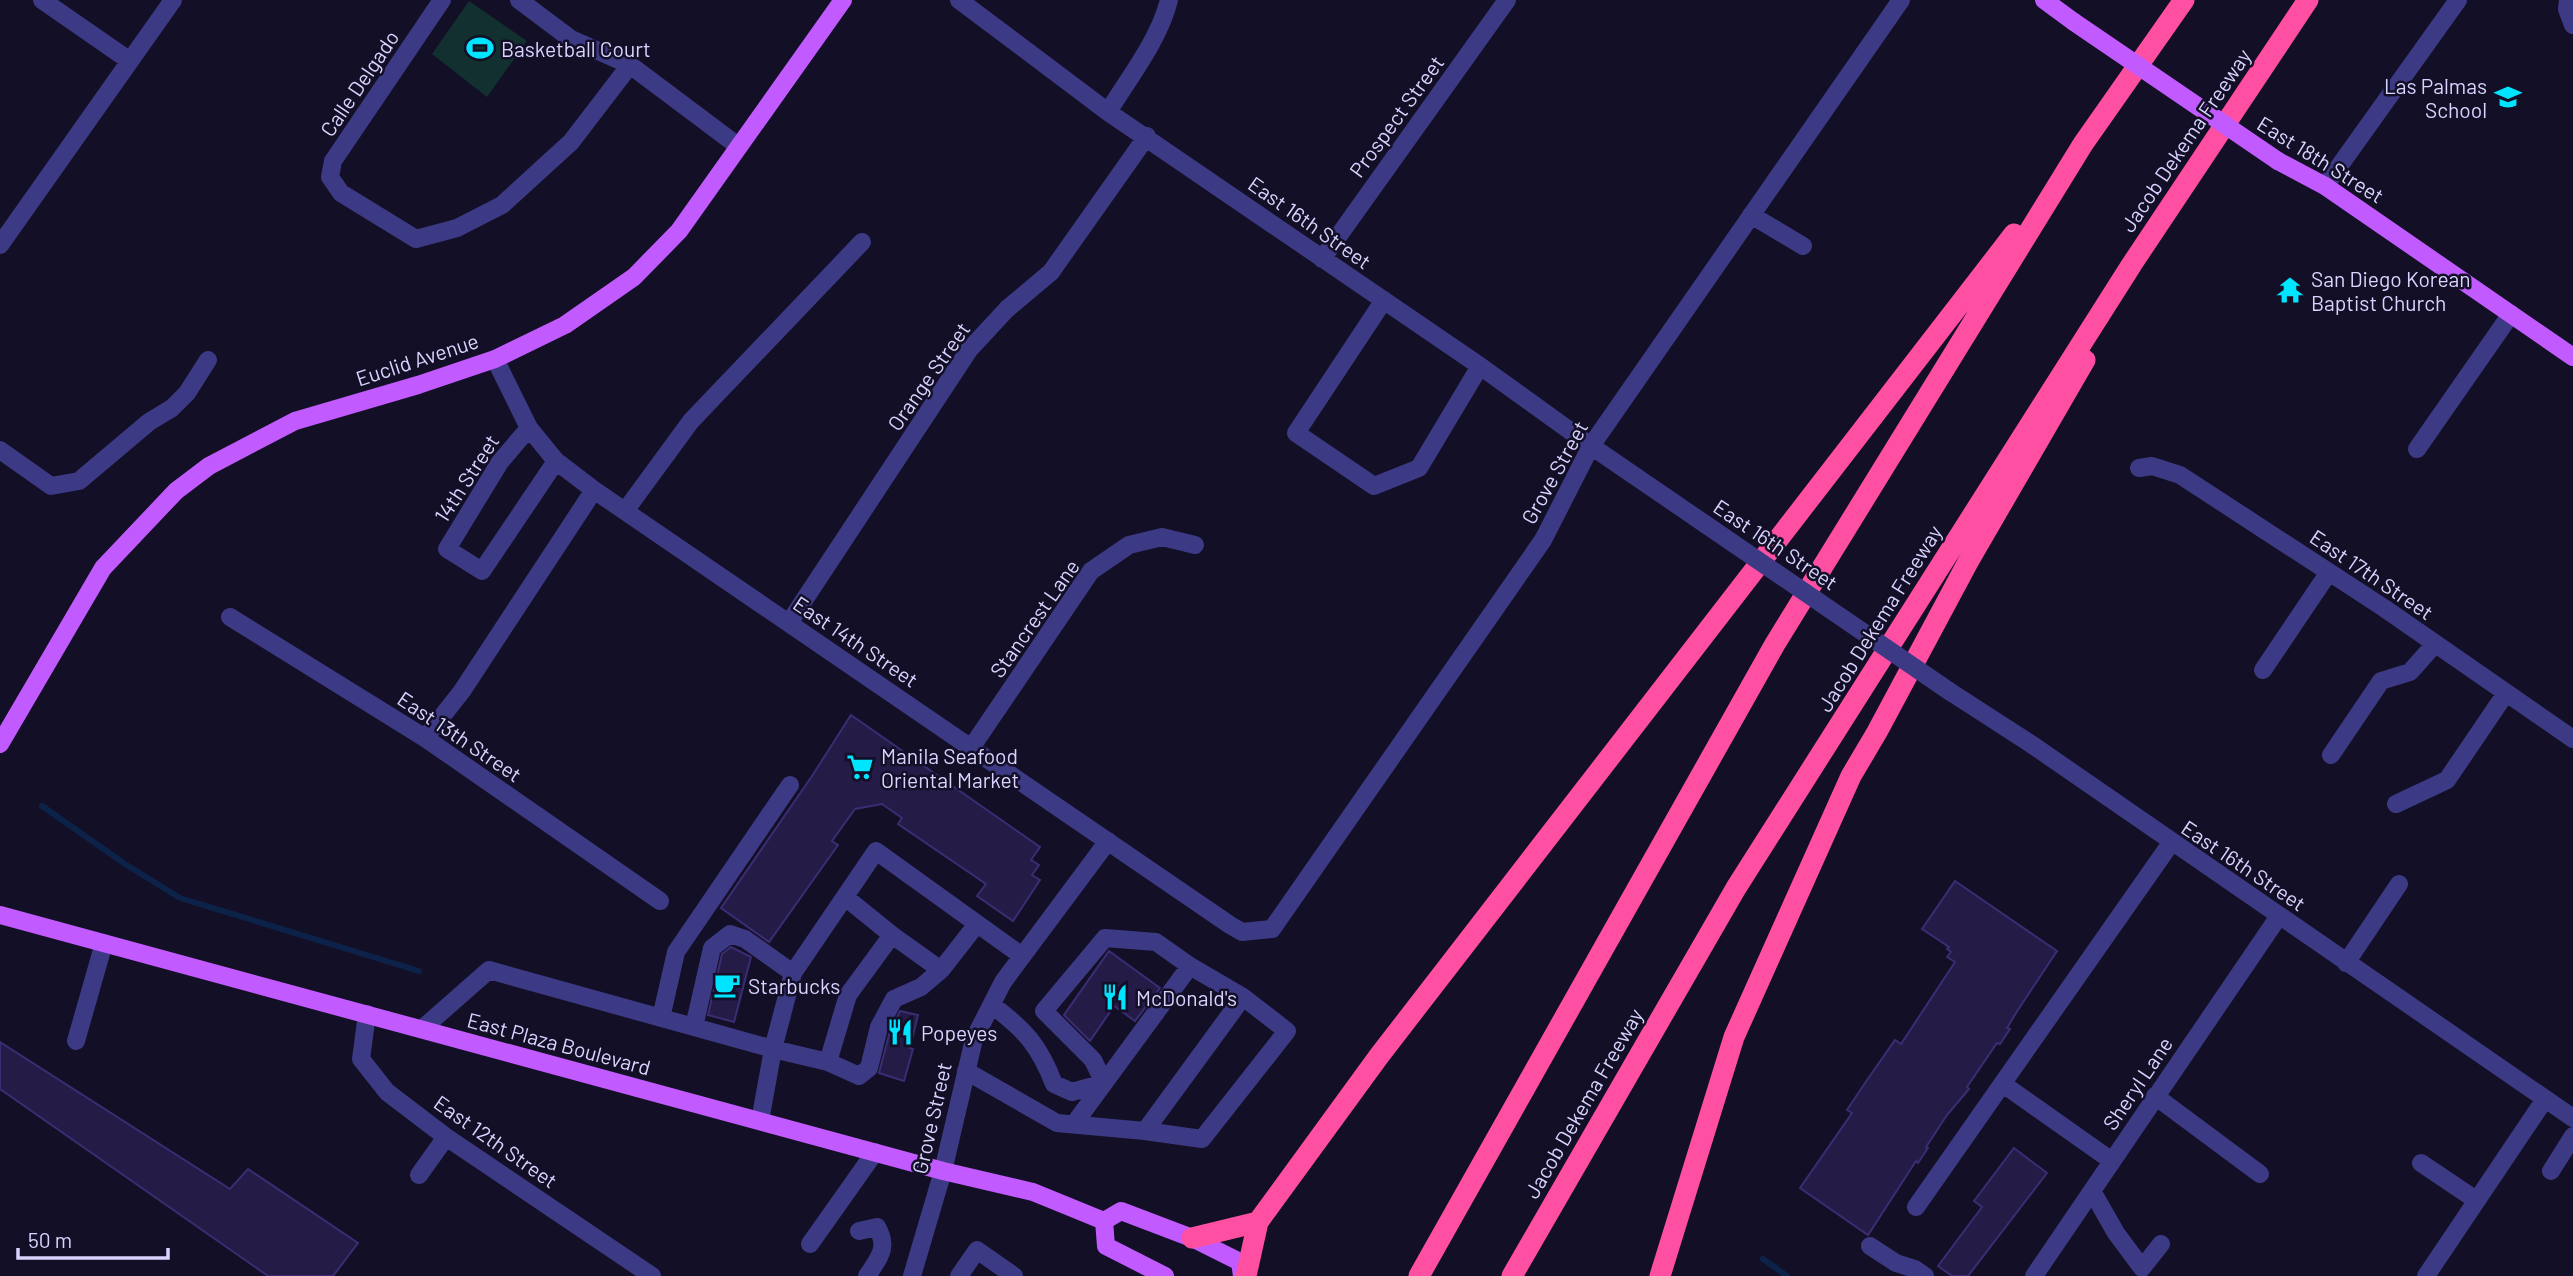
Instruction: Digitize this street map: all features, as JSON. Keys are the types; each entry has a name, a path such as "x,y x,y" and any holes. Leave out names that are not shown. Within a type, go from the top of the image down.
{"highway":[{"path":"1244,1276 1258,1222 1395,1035 2083,144 2184,0"},
{"name":"Jacob Dekema Freeway","path":"1512,1276 1735,888 2149,237 2308,0"},
{"path":"1419,1276 1774,645 2083,144"},
{"path":"1660,1276 1734,1037 1851,776 1968,562 2069,391 2149,237"},
{"path":"1192,1238 1258,1222"}],"main road":[{"name":"Euclid Avenue","path":"0,744 103,568 176,491 209,466 295,421 495,359 565,325 634,277 679,231 843,0"},
{"name":"East 18th Street","path":"2044,0 2278,161 2326,186 2573,357"},
{"name":"East Plaza Boulevard","path":"0,915 943,1171 1033,1192 1104,1221"},
{"path":"1165,1276 1110,1250 1104,1241 1104,1221 1121,1211 1192,1238 1240,1262 1244,1276"}],"street":[{"path":"42,0 130,61"},
{"path":"0,245 173,0"},
{"name":"Calle Delgado","path":"442,0 333,161 330,177 341,193 416,239 457,228 502,205 571,142 630,65"},
{"path":"519,0 571,39 630,65 738,146"},
{"name":"East 16th Street","path":"958,0 1108,111 1480,366 1591,446 1949,691 2031,744 2573,1118"},
{"path":"1108,111 1154,37 1169,0"},
{"name":"Prospect Street","path":"1322,259 1507,0"},
{"name":"Grove Street","path":"1230,925 1242,932 1272,929 1544,540 1591,446 1901,0"},
{"path":"2326,186 2458,0"},
{"path":"2568,0 2567,9 2573,25"},
{"name":"Orange Street","path":"789,623 969,350 1007,309 1051,272 1147,136"},
{"path":"1751,215 1803,246"},
{"path":"625,511 691,421 862,242"},
{"path":"1384,300 1296,433 1374,486 1419,468 1480,366"},
{"path":"2417,449 2511,314"},
{"name":"East 14th Street","path":"495,359 528,428 556,461 594,490 1230,925"},
{"path":"0,450 51,486 79,481 149,422 172,408 187,393 208,360"},
{"name":"14th Street","path":"528,428 500,462 447,549 482,571 556,461"},
{"name":"East 17th Street","path":"2138,468 2152,466 2180,475 2329,572 2573,739"},
{"path":"425,737 462,691 594,490"},
{"name":"Stancrest Lane","path":"971,748 1091,571 1129,545 1162,537 1195,545"},
{"path":"2263,670 2329,572"},
{"name":"East 13th Street","path":"230,617 425,737 660,901"},
{"path":"2331,755 2381,681 2410,672 2435,644"},
{"path":"2396,804 2447,780 2506,693"},
{"path":"661,1018 676,952 790,785"},
{"name":"Grove Street","path":"912,1276 943,1171 974,1039 1003,982 1108,841"},
{"path":"1916,1207 2171,843"},
{"path":"760,1121 772,1049 793,973 876,852 1023,956"},
{"path":"2346,963 2399,884"},
{"path":"845,897 941,970"},
{"name":"Sheryl Lane","path":"2034,1276 2279,916"},
{"path":"422,1029 489,970 772,1049 828,1062 859,1076 869,1068 879,1027 894,999 921,987 941,970 977,924"},
{"path":"694,1027 712,948 730,934 745,939 793,973"},
{"path":"828,1062 848,995 892,935"},
{"path":"966,1070 1057,1123 1202,1139 1287,1031 1243,996 1189,966 1156,942 1105,938 1044,1011 1093,1060 1104,1083"},
{"path":"76,1041 104,943"},
{"path":"1074,1124 1189,966"},
{"path":"1145,1131 1243,996"},
{"path":"992,1005 1019,1026 1044,1058 1054,1084 1072,1092 1104,1083"},
{"name":"East 12th Street","path":"367,1014 361,1059 387,1092 446,1137 652,1276"},
{"path":"2003,1084 2112,1161"},
{"path":"2155,1096 2260,1174"},
{"path":"2426,1276 2544,1099"},
{"path":"2551,1171 2573,1136"},
{"path":"419,1175 446,1137"},
{"path":"810,1244 875,1152"},
{"path":"2421,1163 2476,1200"},
{"path":"2092,1191 2116,1233 2141,1268 2161,1244"},
{"path":"859,1231 877,1227 884,1239 880,1255 867,1276"},
{"path":"1870,1247 1925,1276"},
{"path":"959,1276 977,1250 1014,1276"}],"green space":[{"name":"Basketball Court","path":"469,1 527,41 487,97 432,54"}],"building":[{"path":"851,715 1040,847 1031,860 1039,865 1032,875 1040,880 1013,921 977,896 986,884 898,824 902,818 882,804 855,809 832,841 838,845 769,942 721,908"},
{"path":"1955,881 2057,951 2007,1028 2010,1029 2000,1044 1997,1043 1967,1087 1969,1089 1947,1115 1926,1147 1928,1148 1918,1163 1916,1161 1868,1235 1800,1188 1852,1113 1847,1110 1865,1083 1895,1040 1901,1044 1955,962 1947,957 1951,952 1947,949 1949,947 1922,929"},
{"name":"Starbucks","path":"731,947 751,957 734,1022 708,1015 722,954"},
{"name":"McDonald's","path":"1109,951 1160,988 1135,1021 1114,1006 1090,1041 1064,1015"},
{"name":"Popeyes","path":"900,1011 918,1015 910,1048 913,1049 904,1081 879,1073 890,1031"},
{"path":"0,1042 230,1189 248,1169 358,1243 333,1276 268,1276 0,1089"},
{"path":"2014,1148 2047,1173 1968,1276 1952,1276 1938,1266 1982,1207 1974,1201"}],"waterway":[{"path":"42,806 125,864 180,898 419,971"},
{"path":"1763,1259 1787,1276"}],"place":[{"name":"Basketball Court","path":"480,48"},
{"name":"Las Palmas School","path":"2508,97"},
{"name":"San Diego Korean Baptist Church","path":"2290,290"},
{"name":"Manila Seafood Oriental Market","path":"860,767"},
{"name":"Starbucks","path":"727,985"},
{"name":"McDonald's","path":"1115,997"},
{"name":"Popeyes","path":"900,1032"}]}
